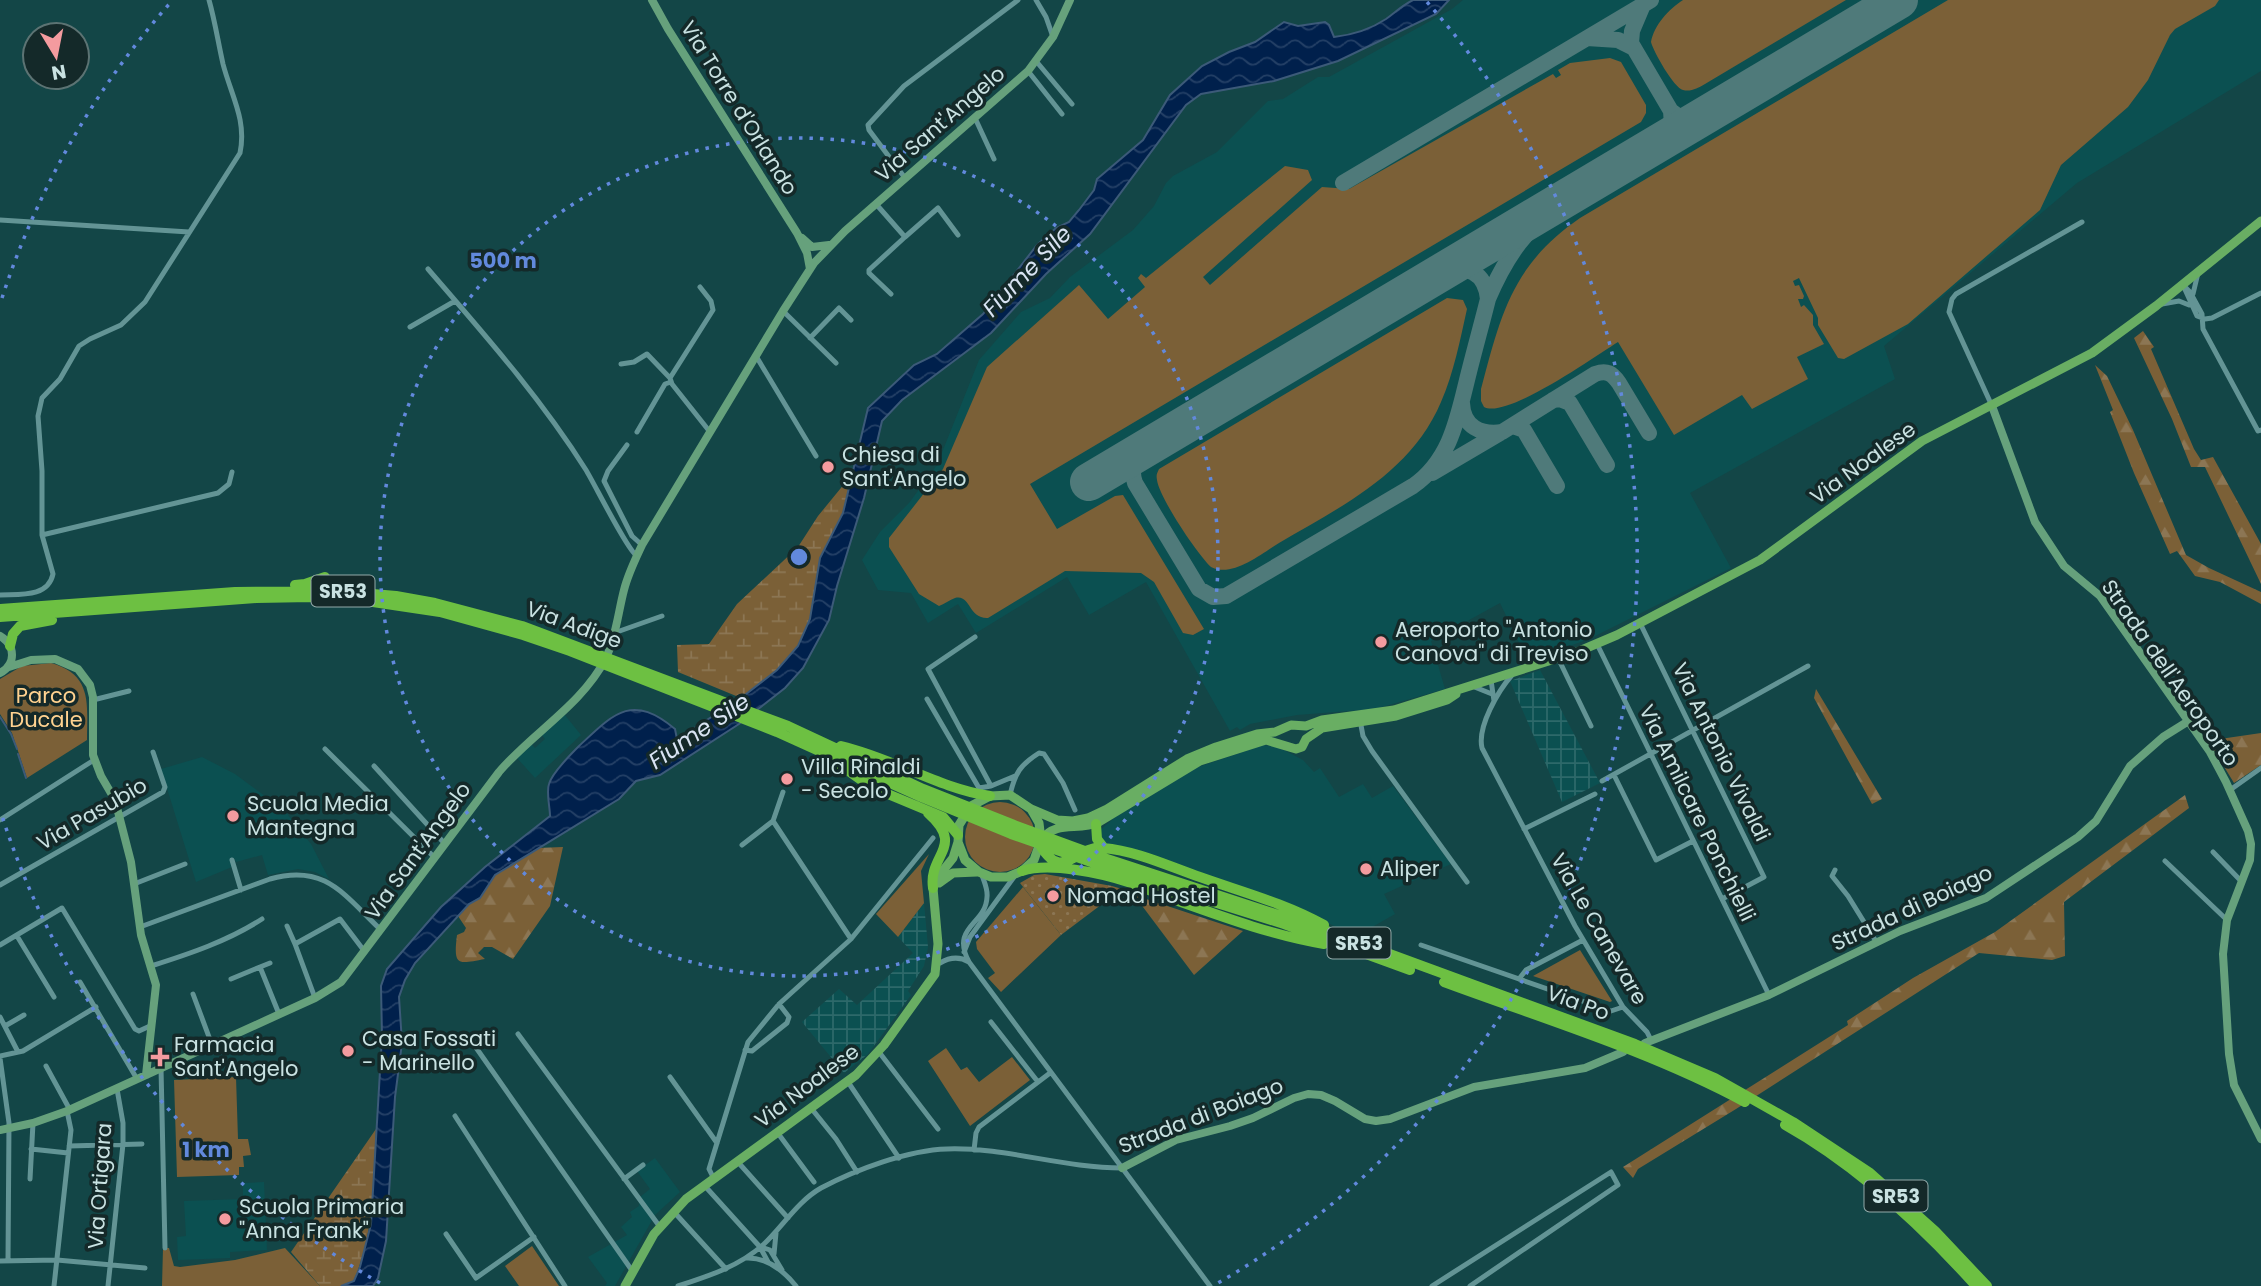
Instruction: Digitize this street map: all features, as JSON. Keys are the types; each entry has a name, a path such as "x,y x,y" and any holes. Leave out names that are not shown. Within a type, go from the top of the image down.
{"highway":[{"path":"251,591 305,584 325,577"},
{"name":"Via Adige","path":"0,609 251,591 338,591 396,596 481,614 822,746 921,797 1011,834 1101,856"},
{"name":"Via Adige","path":"0,617 245,599 311,597 406,606 453,615 571,647"},
{"path":"0,603 46,606"},
{"path":"381,612 393,610 431,617 453,615"},
{"path":"11,648 16,629 24,624 99,611"},
{"path":"822,746 859,750 956,789 991,791"},
{"path":"822,746 871,787 943,817 958,839"},
{"path":"925,811 939,823 945,835 944,852 931,878 933,888"},
{"path":"1096,824 1101,856"},
{"path":"1041,843 1047,858 1065,863 1093,847 1101,856"},
{"name":"Via Po","path":"1101,856 1251,904 1700,1079 1790,1128 1882,1193 1927,1233 1976,1286"},
{"path":"1019,873 1041,867 1099,874 1298,940 1351,944"},
{"name":"Via Po","path":"1351,944 1635,1044 1715,1079 1793,1122 1870,1173 1935,1231 1987,1286"}],"main road":[{"name":"Via Noalese","path":"1301,726 1322,720 1403,715 1447,700 1472,686 1597,644 1743,571 1922,441 2079,361 2156,306 2261,221"},
{"name":"Via Noalese","path":"1306,740 1322,728 1360,719"},
{"path":"935,974 938,944 933,888 937,878 953,858 959,825 971,806 991,791 1010,795 1031,809 1063,820 1092,817 1196,754 1295,724 1306,732 1306,740 1299,748 1293,749 1271,740 1263,741 1200,761 1096,824 1055,828 1041,843 1034,860 1019,873 999,878 980,873 947,875 937,887 936,900 942,943 940,963"},
{"path":"1285,728 1282,735 1286,746"},
{"path":"1031,809 1039,823 1041,843"},
{"path":"958,839 965,860 980,873"},
{"name":"Via Noalese","path":"625,1286 660,1227 673,1211 713,1177 848,1082 879,1052 940,963"}],"street":[{"path":"0,595 42,591 51,581 53,574 42,535 42,471 38,416 42,398 60,379 79,346 121,325 145,302 240,153 243,122 224,66 209,0"},
{"name":"Via Torre d'Orlando","path":"652,0 808,249 810,269"},
{"path":"905,178 868,125 904,86 1018,0"},
{"name":"Via Sant'Angelo","path":"4,1129 33,1123 69,1110 314,998 341,982 504,765 589,684 605,659 626,585 642,545 783,311 818,258 829,245 1028,71 1053,37 1070,0"},
{"path":"1039,2 1053,37"},
{"path":"1036,61 1072,104"},
{"name":"Via Sant'Angelo","path":"1028,71 1062,114"},
{"path":"975,118 994,159"},
{"name":"Via Sant'Angelo","path":"876,204 905,237"},
{"path":"891,294 869,270 938,208 958,235"},
{"path":"0,220 189,232"},
{"path":"1992,406 1949,312 1952,299 1956,294 2082,222"},
{"path":"808,249 829,245"},
{"path":"808,249 818,258"},
{"path":"428,269 519,374 557,424 602,495 632,553 637,556"},
{"path":"2193,297 2198,272"},
{"path":"2183,285 2193,297 2203,318 2203,329 2218,359 2258,431 2261,429"},
{"path":"2183,285 2191,307 2197,316 2203,318 2212,318 2261,293"},
{"path":"638,432 665,384 713,310 700,287"},
{"path":"2156,306 2179,300 2191,307"},
{"path":"411,327 455,301"},
{"path":"810,338 839,308 851,320"},
{"path":"783,311 836,363"},
{"path":"621,364 634,362 647,354 710,432"},
{"path":"756,356 816,456"},
{"name":"Strada dell'Aeroporto","path":"1992,406 2035,522 2064,566 2100,596 2210,752 2248,831 2250,860 2227,920 2223,954 2229,1054 2234,1084 2261,1139"},
{"path":"627,445 604,481 632,536 642,545"},
{"path":"42,535 218,493 229,484 233,472"},
{"path":"614,633 662,616"},
{"name":"Via Antonio Vivaldi","path":"1640,623 1764,877 1747,886"},
{"path":"0,636 11,648 32,660"},
{"path":"975,637 928,670 991,791"},
{"name":"Via Amilcare Ponchielli","path":"1597,644 1769,995"},
{"path":"9,667 11,648"},
{"path":"1558,658 1591,726"},
{"path":"0,673 9,667 32,660 55,659 71,665 87,680 93,700 91,731 94,760 113,794 119,816 156,996 150,1026 146,1075"},
{"path":"1602,781 1808,666"},
{"name":"Via Le Canevare","path":"1514,672 1495,695 1480,734 1482,748 1583,940 1623,1007 1647,1032 1648,1042"},
{"path":"1472,686 1495,695 1497,687 1491,680"},
{"path":"93,700 129,691"},
{"path":"927,699 979,788 991,791 1015,776 1033,757 1039,753 1044,754 1063,783 1075,810"},
{"path":"1360,719 1363,736 1383,769 1467,882"},
{"name":"Strada di Boiago","path":"1648,1042 1769,995 1900,931 1986,898 2078,837 2096,821 2130,766 2163,737 2187,722"},
{"path":"326,749 435,858"},
{"name":"Via Pasubio","path":"0,885 164,790 153,752"},
{"path":"0,820 94,760"},
{"path":"374,766 445,844"},
{"path":"2230,790 2261,768"},
{"path":"1614,775 1656,860 1693,841"},
{"path":"1010,795 1015,776"},
{"path":"742,845 773,821 783,792"},
{"path":"1524,830 1595,794"},
{"path":"773,821 851,939"},
{"path":"713,1177 709,1169 748,1042 779,1004 851,939 933,838"},
{"path":"2213,852 2241,881"},
{"path":"232,860 241,890"},
{"path":"2165,861 2227,920"},
{"path":"134,884 185,864"},
{"path":"1835,870 1832,876 1835,882 1848,896 1877,943"},
{"path":"140,927 288,874 305,873 324,880 340,891 381,930"},
{"path":"980,873 987,889 987,901 967,930 962,943 969,962 1210,1286"},
{"path":"964,952 973,933 1019,873"},
{"path":"1722,899 1740,890"},
{"path":"0,945 62,908 135,1029 139,1031 150,1026"},
{"path":"151,967 188,954 250,927 262,919"},
{"path":"295,944 340,919 365,952"},
{"path":"288,926 314,998"},
{"path":"17,936 54,997"},
{"path":"1518,979 1526,970 1583,940"},
{"path":"1421,945 1611,1011 1623,1007"},
{"path":"940,963 953,958 969,962"},
{"path":"232,979 270,963"},
{"path":"260,967 279,1014"},
{"path":"80,982 137,1079"},
{"path":"193,993 212,1045"},
{"path":"745,1050 752,1051 787,1023 789,1017 779,1004"},
{"path":"8,1260 0,1057 40,1042 96,1007"},
{"path":"5,1026 24,1015"},
{"path":"0,1018 18,1052"},
{"path":"991,1022 1038,1082"},
{"path":"518,1034 660,1227"},
{"path":"470,1039 633,1272"},
{"path":"879,1052 938,1129"},
{"name":"Strada di Boiago","path":"678,1286 726,1269 763,1247 806,1198 819,1189 857,1172 926,1150 974,1150 1122,1168 1176,1140 1230,1126 1308,1094 1321,1095 1365,1119 1376,1121 1390,1119 1474,1087 1585,1068 1623,1052"},
{"path":"46,1066 69,1110 71,1126 54,1286"},
{"path":"160,1069 165,1248"},
{"path":"974,1150 979,1128 1050,1073"},
{"path":"670,1077 717,1143"},
{"path":"848,1082 899,1158"},
{"name":"Via Ortigara","path":"108,1286 123,1144 123,1123 117,1088"},
{"path":"811,1108 836,1139 857,1172"},
{"path":"455,1116 565,1286"},
{"path":"30,1179 33,1123"},
{"path":"777,1132 814,1182"},
{"path":"69,1146 142,1144"},
{"path":"31,1149 68,1153"},
{"name":"Strada di Boiago","path":"1109,1168 1111,1154"},
{"path":"737,1161 788,1218"},
{"path":"624,1179 643,1165"},
{"path":"1432,1286 1611,1172 1618,1185 1470,1286"},
{"path":"704,1185 763,1247 770,1250 796,1286"},
{"path":"673,1211 726,1269"},
{"path":"776,1261 774,1246 777,1230"},
{"path":"446,1234 476,1278 534,1237"},
{"path":"763,1247 768,1262"},
{"path":"745,1258 768,1262 784,1272"},
{"path":"0,1261 57,1260 145,1268"}],"shaded area":[{"path":"1463,0 2261,0 2261,71 2077,183 1884,346 1895,379 1690,493 1731,568 1589,639 1528,661 1500,603 1431,641 1445,689 1375,709 1297,715 1250,724 1240,730 1237,727 1230,731 1146,582 1089,615 1067,577 976,633 958,604 928,623 911,593 878,590 862,560 880,532 909,503 937,465 979,360 1021,312 1050,298 1070,277 1133,230 1154,206 1166,183 1173,176 1217,152 1268,101 1283,99 1318,77 1329,77 1452,9"},
{"path":"1540,670 1600,783 1562,802 1510,681"},
{"path":"564,714 581,735 535,778 517,758 531,744 535,748 545,739 541,734"},
{"path":"1263,745 1278,747 1303,760 1314,772 1320,768 1339,797 1363,784 1372,798 1393,786 1451,864 1384,894 1395,914 1354,935 1280,901 1103,844 1099,831 1114,818 1198,767"},
{"name":"Scuola Media Mantegna","path":"202,757 235,774 284,810 311,844 329,879 315,872 298,869 268,875 262,855 236,862 234,858 230,859 232,867 196,882 161,769"},
{"path":"924,903 928,947 924,966 908,991 911,995 868,1054 844,1073 802,1022 839,989 857,1005 913,953 898,937"},
{"path":"655,1158 680,1192 655,1215 615,1286 605,1286 607,1283 588,1257 627,1235 621,1227 632,1217 630,1212 639,1206 640,1197 650,1189 637,1171"},
{"name":"Scuola Primaria \"Anna Frank\"","path":"264,1182 267,1250 230,1252 230,1258 178,1260 177,1237 186,1236 184,1201 243,1199 243,1183"}],"green space":[{"path":"1683,0 1846,0 1702,85 1683,90 1669,76 1651,42 1663,18"},
{"path":"1948,0 2219,0 2215,6 2175,29 2148,80 2128,107 2061,165 2040,210 1908,324 1844,359 1838,358 1818,325 1818,318 1799,278 1793,281 1795,286 1799,285 1804,296 1803,299 1798,299 1801,307 1804,305 1813,315 1813,325 1824,344 1797,357 1808,379 1752,409 1742,395 1674,435 1618,342 1530,396 1495,408 1484,407 1481,389 1503,314 1524,273 1557,236 1580,218"},
{"path":"1610,58 1621,62 1646,105 1646,113 1641,122 1030,484 1057,529 1115,496 1123,495 1204,629 1193,635 1183,633 1154,582 1141,573 1065,571 988,618 977,615 960,598 939,606 919,594 889,547 889,538 943,469 987,367 1079,285 1108,319 1145,287 1138,278 1141,274 1146,278 1285,166 1308,170 1312,180 1203,277 1210,285 1322,187 1349,189 1553,74 1556,78 1561,75 1558,70 1570,63"},
{"path":"1447,298 1463,300 1467,309 1459,344 1441,402 1412,449 1393,468 1350,501 1255,558 1228,569 1211,567 1188,538 1164,499 1157,480 1159,469"},
{"path":"2143,331 2154,347 2151,349 2194,449 2201,460 2213,457 2261,544 2261,584 2205,467 2191,467 2134,338"},
{"path":"2095,365 2107,376 2133,430 2186,555 2261,592 2261,604 2220,582 2195,576 2177,551 2170,554 2134,473"},
{"path":"854,472 843,513 820,558 810,619 798,646 777,670 741,698 678,672 677,645 709,644 737,604 798,547 818,516"},
{"name":"Parco Ducale","path":"51,663 65,668 81,683 87,703 87,740 27,778 12,733 0,714 0,679 22,666"},
{"path":"1816,689 1882,799 1872,804 1814,698"},
{"path":"2261,733 2261,765 2234,783 2208,740 2208,735 2220,739"},
{"path":"2185,795 2189,808 2064,902 2065,956 2052,960 1979,953 1638,1169 1633,1178 1623,1167 1848,1025 1847,1021 1913,978 1995,932"},
{"path":"1000,802 1025,812 1035,837 1025,862 1000,872 975,862 965,837 975,812"},
{"path":"563,847 550,906 513,959 492,947 484,947 478,953 485,959 459,961 456,953 457,935 466,928 458,916 469,904 480,898 494,875 537,848"},
{"path":"929,854 921,871 924,903 898,937 876,914"},
{"path":"1045,874 1122,889 1061,935 1020,883 1034,875"},
{"path":"1023,887 1061,935 1001,992 988,978 995,973 977,949 976,942"},
{"path":"1134,895 1243,931 1194,975"},
{"path":"1580,950 1612,1001 1533,976"},
{"path":"946,1048 961,1070 967,1067 979,1082 1012,1057 1030,1080 970,1126 928,1061"},
{"path":"236,1077 238,1139 248,1139 251,1155 243,1156 244,1167 239,1167 239,1175 177,1177 174,1080"},
{"path":"376,1129 372,1207 360,1264 353,1282 341,1286 320,1286 291,1252"},
{"path":"532,1246 559,1286 519,1286 505,1266"},
{"path":"163,1248 169,1248 174,1266 180,1267 235,1260 285,1248 320,1286 162,1286"}],"water":[{"name":"Fiume Sile","path":"1413,0 1449,0 1436,14 1338,61 1274,81 1201,94 1186,105 1090,234 1046,274 991,333 902,400 882,421 864,498 829,620 803,668 785,688 739,724 660,775 636,781 619,799 495,875 480,898 469,904 415,963 399,997 402,1043 395,1097 386,1241 378,1278 373,1286 341,1286 354,1281 371,1224 382,1037 381,986 387,969 441,907 485,867 550,816 548,791 551,780 571,754 603,724 624,712 647,712 675,729 677,739 741,698 777,670 798,646 810,619 820,558 843,513 868,408 914,365 937,354 983,314 1037,245 1056,228 1069,222 1094,190 1097,179 1143,140 1170,95 1202,66 1255,42 1284,22 1298,26 1325,22 1334,37 1340,36 1374,26"}],"waterway":[{"path":"0,717 17,749"},
{"path":"18,754 26,778"}],"taxiway":[{"path":"1343,183 1651,0"},
{"path":"1643,5 1632,31 1631,43 1671,111 1672,125 1667,138"},
{"path":"1587,38 1618,40 1632,47"},
{"path":"1671,111 1682,119 1698,119"},
{"path":"1442,272 1459,269 1473,272 1483,282 1488,299 1520,242 1541,219 1568,197"},
{"path":"1150,446 1135,461 1135,483 1199,589 1213,597 1226,596 1413,486 1437,463 1452,435 1488,299"},
{"path":"1462,403 1466,418 1475,428 1487,432 1502,432 1595,374 1606,372 1619,383 1649,433"},
{"path":"1553,400 1560,399 1570,403 1607,465"},
{"path":"1513,426 1524,430 1557,486"},
{"path":"1432,473 1500,433"}],"runway":[{"path":"1089,482 1899,0"}],"place":[{"name":"Chiesa di Sant'Angelo","path":"828,467"},
{"name":"Aeroporto \"Antonio Canova\" di Treviso","path":"1381,642"},
{"name":"Villa Rinaldi - Secolo","path":"787,779"},
{"name":"Scuola Media Mantegna","path":"233,816"},
{"name":"Aliper","path":"1366,869"},
{"name":"Nomad Hostel","path":"1053,896"},
{"name":"Casa Fossati - Marinello","path":"348,1051"},
{"name":"Farmacia Sant'Angelo","path":"160,1057"},
{"name":"Scuola Primaria \"Anna Frank\"","path":"225,1219"}]}
